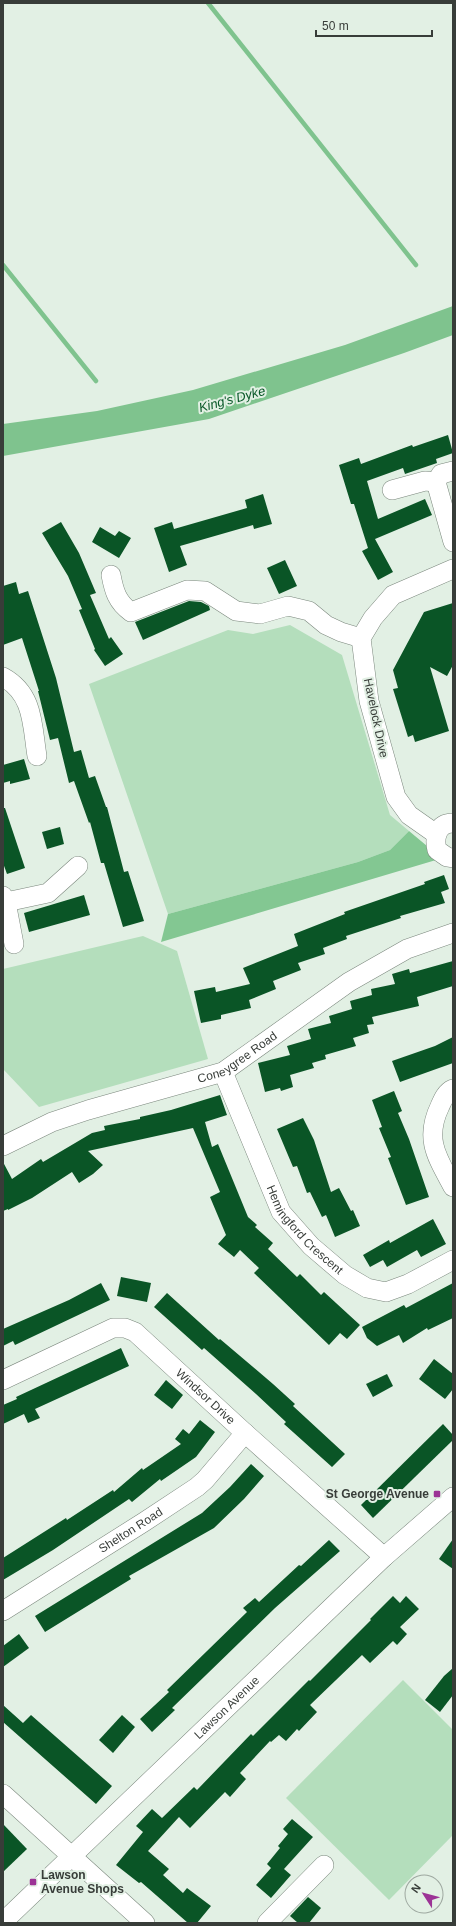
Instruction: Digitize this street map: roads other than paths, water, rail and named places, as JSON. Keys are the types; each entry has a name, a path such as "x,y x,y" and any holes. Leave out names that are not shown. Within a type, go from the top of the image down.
{"street":[{"path":"453,471 441,474 436,482 453,542"},
{"path":"392,490 425,481 436,482"},
{"path":"111,575 114,591 121,605 131,612 187,590 206,592 236,611 260,614 288,606 309,611 326,625 341,632 361,638 373,618 393,595 453,569"},
{"name":"Havelock Drive","path":"361,638 369,701 396,797 409,815 436,834"},
{"path":"3,677 14,683 24,695 30,708 36,756"},
{"path":"453,823 444,825 436,834 435,838 438,850 447,857 453,858"},
{"path":"14,944 5,899 48,893 78,866"},
{"name":"Coneygree Road","path":"3,1146 38,1128 88,1110 223,1072 349,982 408,949 453,933"},
{"name":"Hemingford Crescent","path":"223,1072 281,1212 311,1246 345,1275 367,1288 386,1292 408,1284 453,1260"},
{"path":"453,1089 444,1096 433,1119 432,1140 438,1158 453,1187"},
{"name":"Windsor Drive","path":"3,1380 113,1328 125,1328 135,1332 384,1557"},
{"name":"Shelton Road","path":"3,1611 197,1487 205,1480 245,1433"},
{"name":"Lawson Avenue","path":"3,1922 71,1856 142,1791 384,1557 450,1504"},
{"path":"3,1794 145,1923"},
{"path":"267,1923 324,1865"}],"water":[{"name":"King's Dyke","path":"453,306 453,335 209,419 3,456 3,424 97,411 193,390 345,345"}],"waterway":[{"path":"208,3 416,265"},
{"path":"3,265 96,381"}],"place":[{"name":"St George Avenue","path":"437,1494"},
{"name":"Lawson Avenue Shops","path":"33,1882"}]}
